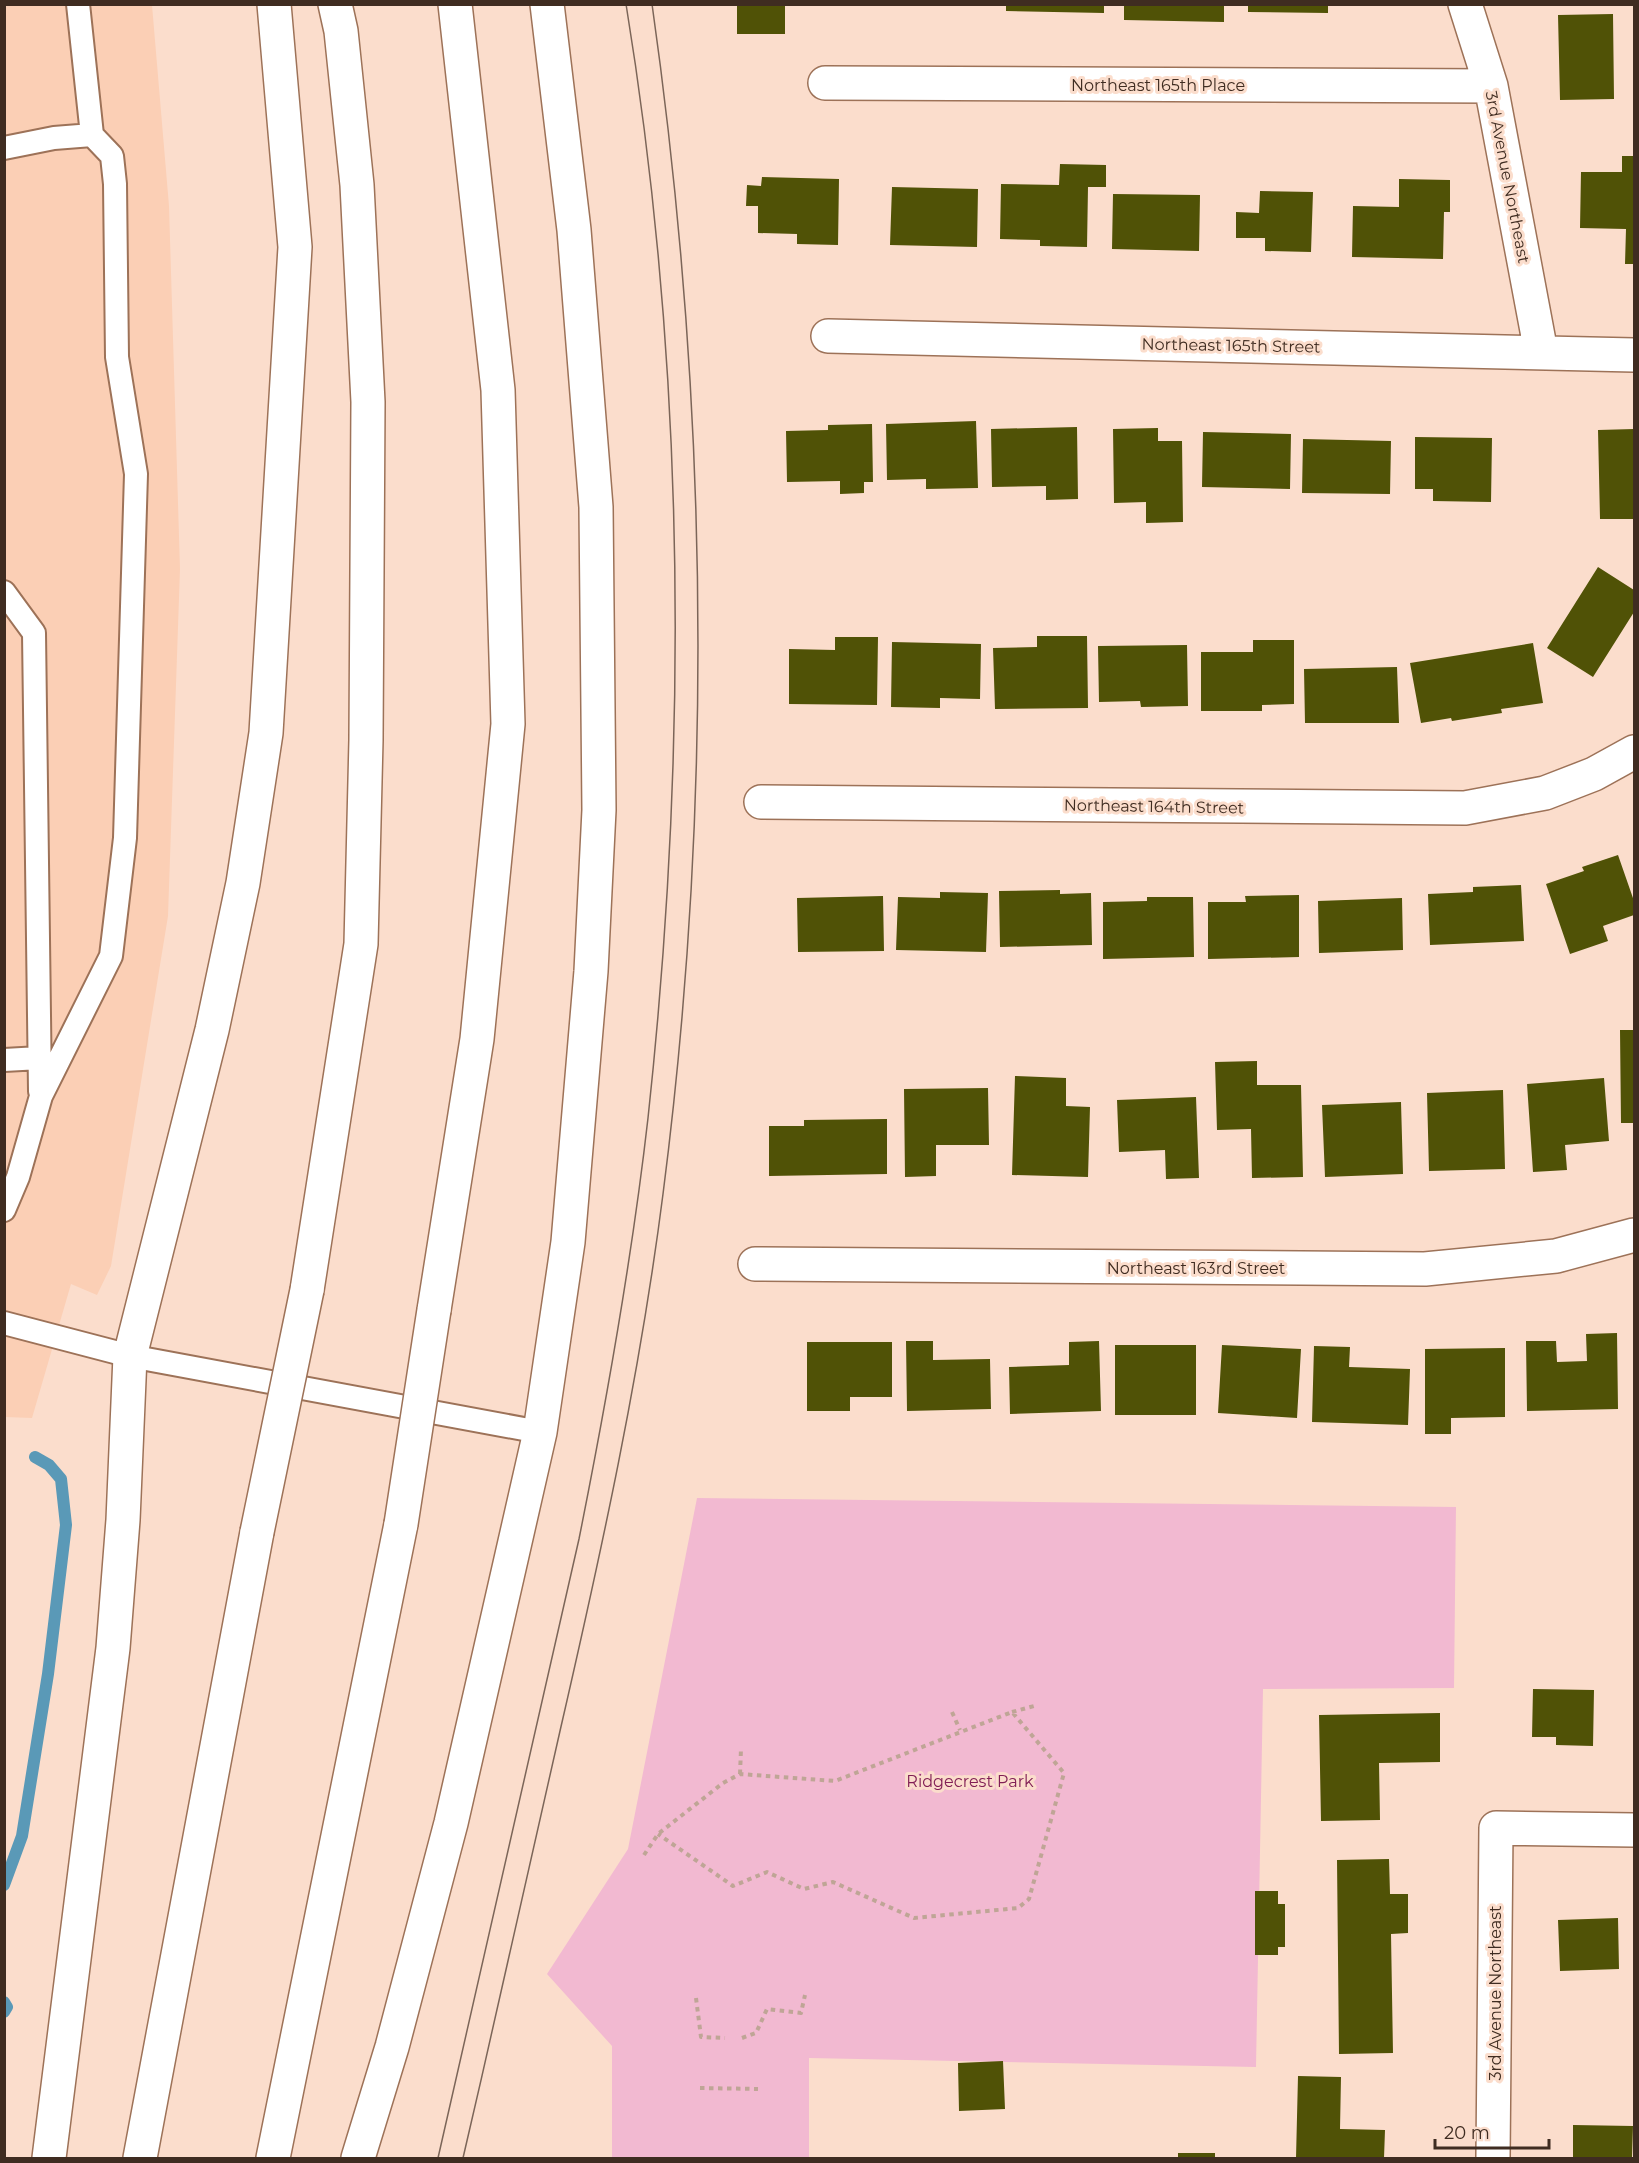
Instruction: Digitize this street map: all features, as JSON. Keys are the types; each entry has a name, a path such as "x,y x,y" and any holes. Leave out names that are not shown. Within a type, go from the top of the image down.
{"main road":[{"path":"49,2158 113,1648 123,1520 130,1356 214,1019 243,883 266,733 295,247 274,4"},
{"path":"140,2158 257,1532 307,1290 361,944 366,740 368,402 357,185 341,31 335,4"},
{"path":"273,2158 401,1524 477,1039 508,724 498,390 455,4"},
{"path":"358,2158 392,2047 451,1823 540,1432 568,1242 591,971 599,810 596,507 574,230 546,4"},
{"name":"3rd Avenue Northeast","path":"1465,4 1491,86 1542,352"},
{"name":"Northeast 165th Place","path":"825,83 1491,86"},
{"name":"Northeast 165th Street","path":"828,336 1635,355"},
{"name":"Northeast 164th Street","path":"761,802 1465,808 1545,793 1594,774 1635,752"},
{"name":"Northeast 163rd Street","path":"755,1264 1425,1269 1556,1256 1635,1235"},
{"name":"3rd Avenue Northeast","path":"1493,2158 1496,1828 1635,1830"}],"lane":[{"path":"4,1209 18,1177 41,1096 111,956 125,837 136,474 117,357 115,184 112,156 92,135 78,4"},
{"path":"4,148 54,138 92,135"},
{"path":"4,592 34,633 41,1096"},
{"path":"4,1060 40,1058"},
{"path":"4,1323 130,1356 540,1432"}],"path":[{"path":"644,1855 658,1834 723,1783 740,1774 835,1781 960,1730 1034,1706"},
{"path":"952,1712 960,1730"},
{"path":"658,1834 733,1886 767,1872 804,1889 833,1882 914,1918 1018,1908 1029,1899 1064,1773 1012,1712"},
{"path":"740,1774 741,1749"},
{"path":"742,2037 756,2033 767,2009 801,2013 805,1995"},
{"path":"696,1998 701,2037 725,2037"},
{"path":"700,2088 759,2089"}],"shaded area":[{"path":"5,5 152,5 169,206 180,569 168,916 111,1266 97,1295 71,1284 32,1418 5,1417"}],"green space":[{"name":"Ridgecrest Park","path":"697,1498 1456,1507 1454,1688 1263,1689 1256,2067 809,2058 809,2158 612,2158 612,2046 547,1974 628,1849"}],"building":[{"path":"737,4 785,4 785,34 737,34"},
{"path":"1006,4 1104,4 1104,13 1006,11"},
{"path":"1124,4 1224,4 1224,22 1124,20"},
{"path":"1248,4 1328,4 1328,13 1248,12"},
{"path":"1613,14 1614,99 1560,100 1558,15"},
{"path":"1622,156 1634,156 1634,264 1625,264 1626,229 1580,228 1581,172 1622,172"},
{"path":"1060,164 1106,165 1106,187 1088,187 1087,247 1040,246 1040,240 1000,239 1001,184 1059,185"},
{"path":"762,177 839,179 838,245 797,244 797,234 758,233 758,206 746,206 747,185 761,186"},
{"path":"1399,179 1450,180 1450,212 1444,212 1443,259 1352,257 1353,206 1399,207"},
{"path":"892,187 978,189 977,247 890,245"},
{"path":"1260,191 1313,192 1311,252 1265,251 1265,238 1236,238 1236,212 1259,213"},
{"path":"1113,194 1200,195 1199,251 1112,249"},
{"path":"976,421 978,488 926,489 926,479 887,480 886,424"},
{"path":"872,424 873,482 864,482 864,493 840,494 840,481 787,482 786,431 828,430 828,425"},
{"path":"1077,427 1078,499 1046,500 1046,486 992,487 991,429"},
{"path":"1158,428 1158,441 1182,441 1183,522 1146,523 1146,502 1114,503 1113,429"},
{"path":"1634,429 1634,519 1600,519 1598,430"},
{"path":"1203,432 1291,434 1290,489 1202,487"},
{"path":"1415,437 1492,438 1491,502 1433,501 1433,489 1415,489"},
{"path":"1303,439 1391,441 1390,494 1302,493"},
{"path":"1598,567 1634,590 1634,612 1593,677 1547,648"},
{"path":"1037,636 1087,636 1088,708 995,709 993,648 1037,647"},
{"path":"835,637 878,637 877,705 789,704 789,649 835,650"},
{"path":"1253,640 1294,640 1294,704 1262,705 1262,711 1201,711 1201,652 1253,652"},
{"path":"892,642 981,644 980,699 940,698 940,708 891,707"},
{"path":"1533,643 1543,703 1501,709 1502,713 1452,721 1451,718 1421,723 1410,663"},
{"path":"1187,645 1188,706 1141,707 1140,701 1099,702 1098,646"},
{"path":"1397,667 1399,723 1305,723 1304,669"},
{"path":"1618,855 1634,901 1634,915 1603,926 1608,941 1570,954 1546,884 1584,871 1582,867"},
{"path":"1521,885 1524,941 1430,945 1428,894 1473,892 1473,887"},
{"path":"1060,890 1060,894 1091,893 1092,945 1000,947 999,891"},
{"path":"940,892 988,893 986,952 896,950 898,897 940,898"},
{"path":"1299,895 1299,957 1208,959 1208,902 1246,902 1245,896"},
{"path":"883,896 884,951 798,952 797,898"},
{"path":"1147,897 1193,897 1194,957 1103,959 1103,902 1147,901"},
{"path":"1402,898 1403,950 1319,953 1318,901"},
{"path":"1620,1030 1634,1030 1634,1123 1621,1123"},
{"path":"1257,1061 1257,1085 1301,1085 1303,1177 1252,1178 1251,1129 1217,1130 1215,1062"},
{"path":"1015,1076 1066,1078 1066,1106 1090,1107 1088,1177 1012,1175"},
{"path":"1604,1078 1609,1141 1565,1145 1567,1170 1533,1172 1527,1084"},
{"path":"988,1088 989,1145 936,1145 936,1176 905,1177 904,1089"},
{"path":"1503,1090 1505,1169 1429,1171 1427,1093"},
{"path":"1196,1097 1199,1178 1166,1179 1165,1150 1119,1152 1117,1100"},
{"path":"1401,1102 1403,1174 1325,1177 1322,1105"},
{"path":"887,1119 887,1174 769,1176 769,1126 804,1126 804,1120"},
{"path":"1617,1333 1618,1409 1527,1411 1526,1341 1556,1341 1557,1362 1587,1361 1586,1334"},
{"path":"906,1341 933,1341 933,1360 990,1359 991,1409 907,1411"},
{"path":"1099,1341 1101,1411 1010,1414 1009,1367 1069,1365 1069,1342"},
{"path":"807,1342 892,1342 892,1397 850,1397 850,1411 807,1411"},
{"path":"1115,1345 1196,1345 1196,1415 1115,1415"},
{"path":"1222,1345 1301,1349 1297,1418 1218,1413"},
{"path":"1314,1346 1350,1347 1349,1367 1410,1369 1408,1425 1312,1422"},
{"path":"1505,1348 1505,1417 1451,1418 1451,1434 1425,1434 1425,1349"},
{"path":"1533,1689 1594,1690 1593,1746 1556,1745 1556,1737 1532,1737"},
{"path":"1440,1713 1440,1762 1379,1763 1380,1820 1321,1821 1319,1715"},
{"path":"1389,1859 1390,1894 1408,1894 1408,1933 1391,1934 1393,2053 1339,2054 1337,1860"},
{"path":"1255,1891 1278,1891 1278,1904 1285,1904 1285,1947 1278,1947 1278,1955 1255,1955"},
{"path":"1618,1918 1619,1969 1560,1971 1558,1920"},
{"path":"1003,2061 1005,2109 959,2111 958,2063"},
{"path":"1298,2076 1341,2077 1340,2129 1385,2130 1384,2158 1296,2158"},
{"path":"1573,2125 1633,2126 1632,2158 1573,2158"},
{"path":"1178,2153 1215,2153 1215,2158 1178,2158"}],"waterway":[{"path":"4,1885 22,1836 48,1674 66,1525 61,1479 49,1465 35,1457"},
{"path":"4,2002 7,2007 4,2012"}],"tram line":[{"path":"438,2158 579,1539 599,1434 627,1276 642,1171 661,979 670,840 674,700 674,560 670,420 660,281 646,142 626,4"},
{"path":"463,2158 605,1531 654,1262 679,1045 691,897 697,748 698,599 694,450 685,301 671,152 652,4"}]}
